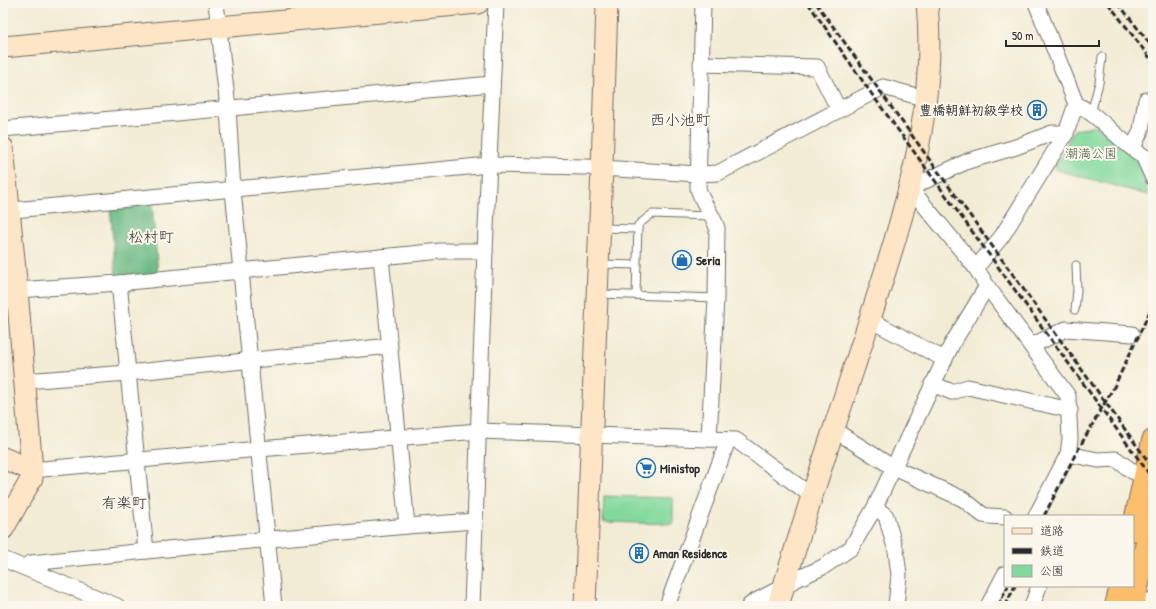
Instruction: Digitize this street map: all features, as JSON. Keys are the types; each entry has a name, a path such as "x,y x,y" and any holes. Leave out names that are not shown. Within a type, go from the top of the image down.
{"highway":[{"path":"1134,526 1153,441"},
{"path":"1134,576 1153,514"}],"street":[{"path":"216,3 228,108 233,190 274,606"},
{"path":"3,47 478,3"},
{"path":"472,606 496,3"},
{"path":"585,606 599,264 607,3"},
{"path":"703,3 698,174 699,193 717,228 716,298 709,439"},
{"path":"780,597 870,320 910,188 927,99 927,3"},
{"path":"1036,3 1076,104 1091,113 1111,131 1143,155"},
{"path":"701,64 817,67 839,110"},
{"path":"3,129 492,84"},
{"path":"6,211 489,165 602,168 698,174 718,173 884,86 927,99"},
{"path":"1146,100 1141,130 1143,155 1153,178"},
{"path":"976,268 1002,236 1066,133 1076,104"},
{"path":"910,188 968,161 1016,147 1052,133 1066,133"},
{"path":"3,148 10,290 25,381 32,470 32,478 3,529"},
{"path":"910,188 976,268 987,286 1068,396 1070,410 1070,439 1068,454 1037,515"},
{"path":"10,290 119,283 441,251 485,251"},
{"path":"381,257 406,526"},
{"path":"119,283 146,551"},
{"path":"749,606 754,602 780,597 799,578 823,567 851,548 876,507 932,384 962,324 987,286"},
{"path":"870,320 944,359"},
{"path":"1031,346 1075,326 1132,334"},
{"path":"25,381 127,373 250,359 390,346"},
{"path":"932,384 952,392 968,387 1070,410"},
{"path":"834,430 894,468 963,499 983,515 1004,517"},
{"path":"3,458 32,470 259,449 479,432 736,440 812,496"},
{"path":"667,606 728,440"},
{"path":"1068,454 1098,460 1116,459 1132,471 1145,476"},
{"path":"876,507 886,516 896,551 899,575 896,606"},
{"path":"23,567 31,563 146,551 406,526 475,521"},
{"path":"3,558 117,606"},
{"path":"988,606 1004,576"},
{"path":"1032,606 1039,587"}],"lane":[{"path":"1091,113 1099,83 1102,57"},
{"path":"636,295 638,225 652,214 711,216"},
{"path":"600,228 638,229"},
{"path":"599,264 637,265"},
{"path":"1075,310 1077,290 1076,265"},
{"path":"597,294 716,298"}],"green space":[{"name":"潮満公園","path":"1096,126 1141,162 1148,195 1054,169 1074,130"},
{"path":"152,202 158,274 116,277 110,206"},
{"path":"604,496 673,498 673,524 603,522"}],"railway":[{"path":"808,3 871,93 1153,479"},
{"path":"816,3 1153,468"},
{"path":"1108,3 1153,62"},
{"path":"1118,3 1153,48"},
{"path":"1045,515 1075,455 1115,385 1153,305"},
{"path":"998,606 1008,587"},
{"path":"1005,606 1014,587"}],"place":[{"name":"豊橋朝鮮初級学校","path":"1037,110"},
{"name":"Seria","path":"682,260"},
{"name":"Ministop","path":"646,468"},
{"name":"Aman Residence","path":"639,553"}],"district":[{"name":"西小池町","path":"680,119"},
{"name":"松村町","path":"151,236"},
{"name":"有楽町","path":"124,502"}]}
